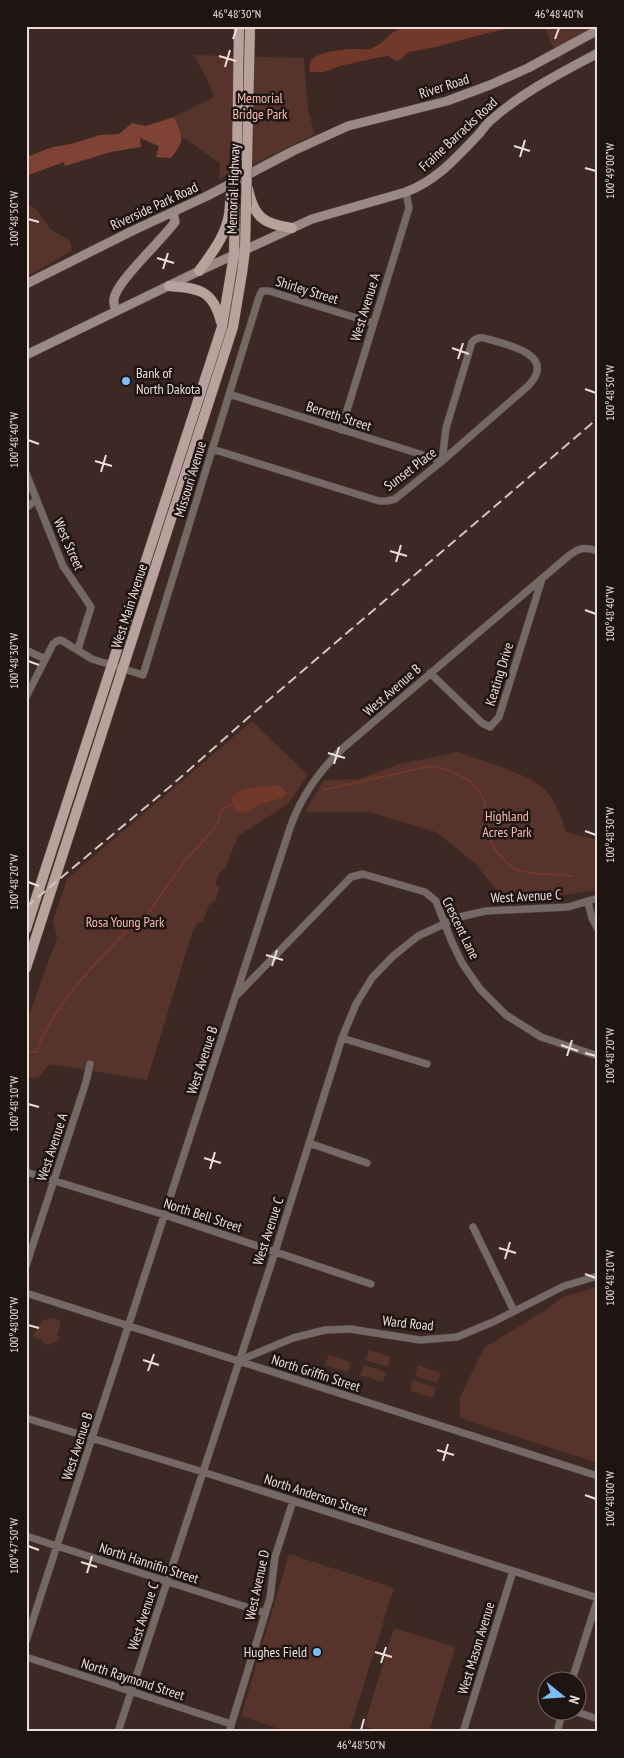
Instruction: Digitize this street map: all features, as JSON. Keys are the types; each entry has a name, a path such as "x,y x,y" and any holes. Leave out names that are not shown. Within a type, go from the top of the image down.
{"main road":[{"name":"Memorial Highway","path":"26,355 245,250 237,158 239,26"},
{"name":"Memorial Highway","path":"234,255 240,207 247,183 250,26"},
{"name":"River Road","path":"293,151 348,126 446,101 490,85 528,68 598,30"},
{"name":"Fraine Barracks Road","path":"245,250 330,213 406,192 420,186 439,174 488,122 511,104 543,83 598,53"},
{"name":"Riverside Park Road","path":"26,284 207,196 293,151"},
{"path":"199,271 218,245 225,231 237,158"},
{"path":"247,183 251,201 257,212 268,224 292,228"},
{"path":"116,311 114,298 117,292 136,266 175,222 173,212"},
{"name":"West Main Avenue","path":"26,968 233,327 245,250"},
{"name":"West Main Avenue","path":"26,929 222,326 234,255"},
{"path":"169,286 193,288 210,296 218,311 222,326"}],"street":[{"name":"West Avenue A","path":"341,430 409,208 406,192"},
{"name":"Shirley Street","path":"262,291 269,291 373,324"},
{"name":"Missouri Avenue","path":"123,670 143,675 262,291"},
{"name":"Sunset Place","path":"212,449 383,501 395,499 442,461 532,383 536,374 535,360 529,353 480,337 472,342 446,428 442,461"},
{"name":"Berreth Street","path":"229,394 442,461"},
{"name":"West Street","path":"26,473 63,566 91,607 78,649"},
{"path":"26,508 36,500"},
{"name":"West Avenue B","path":"26,1641 292,823 305,794 336,755 542,578 578,549 590,548 598,551"},
{"name":"Keating Drive","path":"430,673 482,723 490,726 499,717 542,578"},
{"path":"26,697 53,644 57,641 61,640 92,659 123,670"},
{"path":"26,650 45,659"},
{"name":"Crescent Lane","path":"236,996 351,877 363,874 425,892 436,901 451,940 466,969 480,989 506,1015 541,1036 598,1056"},
{"name":"West Avenue C","path":"118,1732 275,1252 342,1038 356,1004 372,978 392,957 418,936 459,917 486,911 568,907 598,898"},
{"path":"588,902 592,918 598,929"},
{"path":"342,1038 427,1064"},
{"name":"West Avenue A","path":"26,1266 86,1082 90,1064"},
{"path":"309,1143 368,1163"},
{"name":"North Bell Street","path":"26,1172 165,1215 371,1284"},
{"path":"473,1227 514,1311"},
{"name":"Ward Road","path":"238,1362 293,1338 317,1331 333,1329 350,1329 410,1339 457,1337 476,1330 564,1286 598,1276"},
{"name":"North Griffin Street","path":"26,1293 598,1476"},
{"name":"North Anderson Street","path":"26,1418 203,1472 598,1598"},
{"name":"West Avenue D","path":"229,1732 272,1589 275,1557 293,1501"},
{"name":"North Hannifin Street","path":"26,1536 265,1613"},
{"name":"West Mason Avenue","path":"463,1732 512,1571"},
{"path":"575,1670 598,1598"},
{"name":"North Raymond Street","path":"26,1658 232,1724"},
{"path":"586,1715 598,1719"},
{"path":"556,1732 560,1720"}],"green space":[{"path":"544,26 598,26 574,42 559,60"},
{"name":"Memorial Bridge Park","path":"194,55 304,58 308,111 315,134 219,179 220,163 182,137 174,117 214,97"},
{"path":"26,203 37,210 50,229 70,241 72,251 26,277"},
{"name":"Rosa Young Park","path":"252,721 308,775 288,804 238,836 226,867 219,874 216,884 219,888 216,900 209,905 203,922 197,923 192,933 147,1080 50,1064 38,1078 26,1078 26,1023 57,938 53,920 67,879"},
{"name":"Highland Acres Park","path":"458,752 502,767 535,782 551,797 560,814 566,832 598,840 598,890 552,897 500,895 475,863 436,832 369,812 305,812 324,780 360,779 399,764"},
{"path":"598,1287 598,1463 460,1417 460,1397 484,1348 563,1297"},
{"path":"54,1318 61,1321 57,1335 59,1337 58,1341 48,1345 43,1343 42,1339 37,1339 33,1335 42,1320"},
{"path":"369,1350 391,1357 388,1367 365,1360"},
{"path":"329,1355 351,1362 348,1372 325,1365"},
{"path":"364,1365 386,1372 383,1382 360,1375"},
{"path":"418,1365 441,1373 437,1383 415,1376"},
{"path":"413,1380 436,1388 433,1398 410,1391"},
{"name":"Hughes Field","path":"289,1554 394,1588 349,1732 288,1732 241,1716"},
{"path":"394,1628 455,1647 429,1732 382,1732 364,1726"}],"shaded area":[{"path":"414,26 422,29 437,26 521,26 409,52 397,61 388,56 340,66 324,72 310,72 309,66 312,59 316,57 338,50 370,49 395,31"},
{"path":"174,117 182,138 179,147 171,158 156,157 159,146 140,138 141,147 111,152 65,166 64,162 26,176 26,157 53,147 71,144 100,135 119,134 132,123 146,126"},
{"path":"279,785 287,793 282,798 260,804 244,813 238,812 233,806 232,797 235,793 253,788"}],"waterway":[{"path":"324,790 430,766 458,774 474,785 480,792 484,800 491,842 511,867 523,872 572,876"},
{"path":"28,1052 36,1052 44,1033 66,998 135,922 144,919 184,862 213,830 219,821 221,810 232,804"}],"railway":[{"path":"26,907 172,785 598,418"}],"place":[{"name":"Bank of North Dakota","path":"126,381"},
{"name":"Hughes Field","path":"317,1652"}]}
